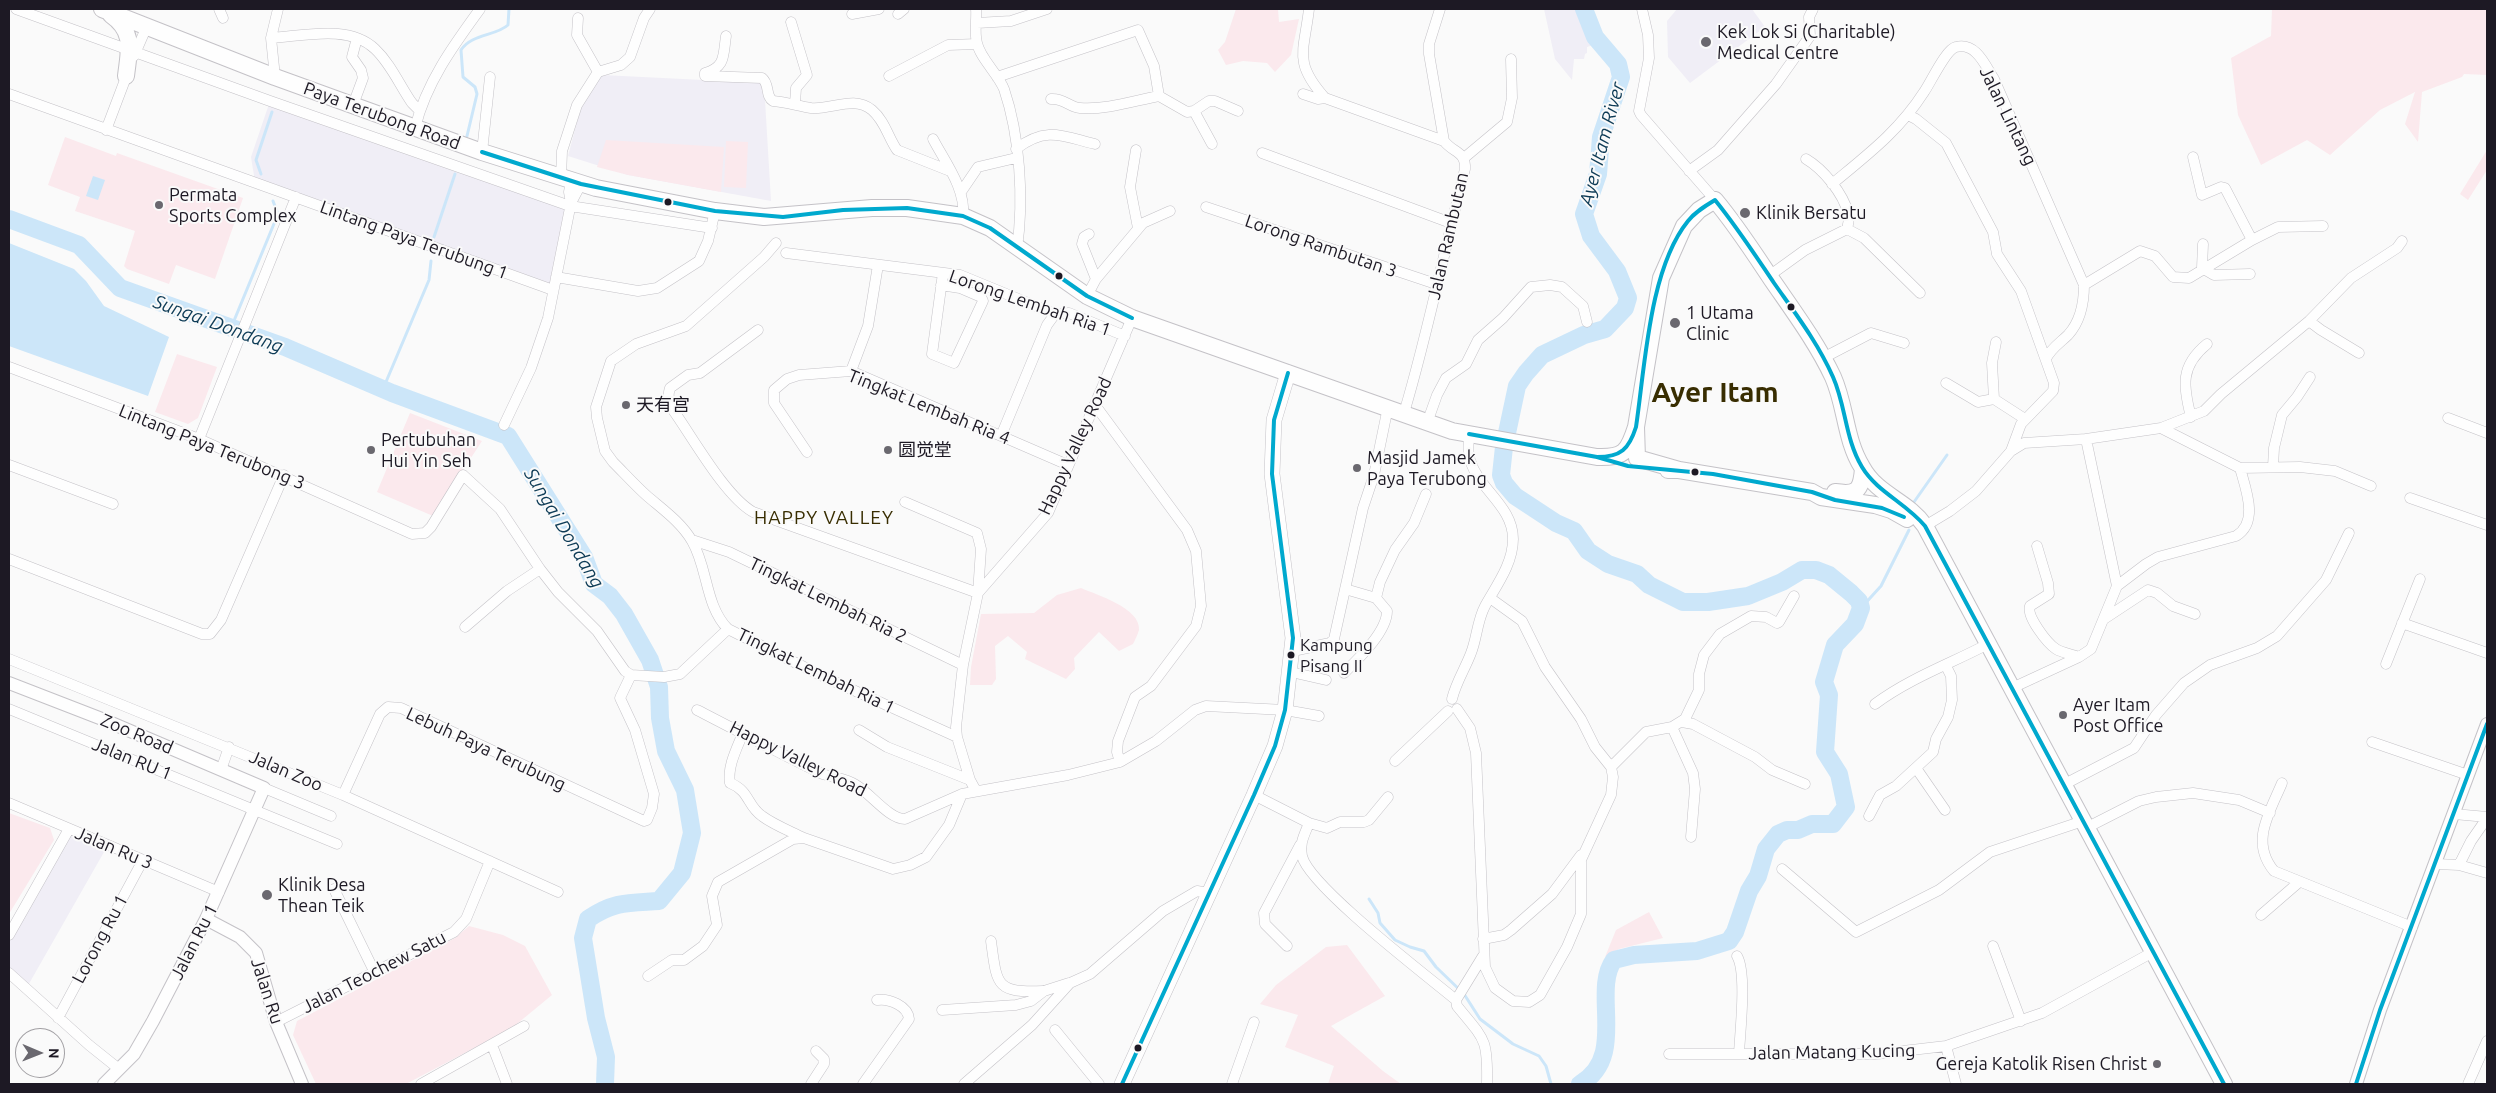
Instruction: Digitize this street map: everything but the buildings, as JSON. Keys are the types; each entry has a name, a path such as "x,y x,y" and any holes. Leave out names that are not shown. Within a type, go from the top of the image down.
{"main road":[{"path":"102,9 123,24 128,34 133,50 126,76"},
{"name":"Paya Terubong Road","path":"102,9 122,12 147,26 275,77 482,152 571,181 715,211 774,217 843,210 907,208 963,216 990,228 1086,296 1132,318 1388,407 1427,423 1469,434 1597,457 1607,462 1643,468 1679,470 1812,492 1821,497 1891,510 1910,521 1925,526"},
{"path":"1679,470 1636,458 1636,427 1661,278 1684,226 1699,210 1715,200 1769,276 1823,358 1834,379 1856,456 1862,469 1874,485 1909,508 1925,526 2224,1084"},
{"path":"1122,1084 1254,795 1275,746 1285,710 1293,651 1292,614 1272,474 1274,420 1288,373"},
{"path":"1597,457 1620,456 1628,448 1636,427"},
{"path":"1812,492 1822,490 1852,494 1858,490 1861,483 1862,469"}],"street":[{"path":"16,9 270,101 571,205 712,228"},
{"path":"275,77 271,38 278,9"},
{"path":"415,128 419,110 444,60 480,9"},
{"path":"504,425 531,368 548,318 571,205 571,181 562,151 577,105 598,72 621,65 630,57 644,18 650,9"},
{"path":"852,14 879,9"},
{"path":"976,9 976,44 997,77 1010,108 1022,216 1017,248"},
{"path":"977,23 1011,21 1047,9"},
{"path":"1309,9 1303,41 1306,72 1325,98"},
{"path":"1440,9 1428,48 1444,141"},
{"path":"1642,9 1648,35 1649,58 1639,111 1643,119 1715,200"},
{"path":"1689,171 1718,150 1776,84 1810,36 1809,17 1813,9"},
{"path":"578,18 577,35 598,72"},
{"path":"791,22 807,75 796,88 795,104"},
{"path":"133,50 147,26"},
{"path":"997,77 1138,30 1154,66 1159,96"},
{"path":"271,38 326,33 357,38 368,43 377,51 412,103 419,110"},
{"path":"726,36 718,68 705,73 705,76 762,78 766,84 770,100 812,108 826,108 846,103 866,106 884,123 897,150 950,171"},
{"path":"353,105 363,78 361,70 352,56 357,38"},
{"path":"889,76 948,45 976,44"},
{"name":"Jalan Lintang","path":"1832,184 1886,141 1908,115 1940,67 1946,53 1955,47 1966,46 1975,50 1994,79 2084,285"},
{"path":"1464,158 1507,122 1512,98 1511,60"},
{"path":"106,130 126,76"},
{"path":"482,152 490,77"},
{"name":"Lintang Paya Terubung 1","path":"9,94 553,290"},
{"name":"Jalan Rambutan","path":"1303,94 1318,99 1325,98 1444,141 1460,152 1464,158 1465,169 1436,284 1423,349 1404,413"},
{"path":"1051,99 1063,99 1070,106 1081,108 1110,106 1159,96 1174,102 1183,110 1194,111 1214,101 1238,111"},
{"path":"1194,111 1212,144"},
{"path":"1908,115 1916,119 1946,144 1993,232 1997,254 2001,262 2021,291 2054,383 2053,391 2025,419 2017,432 2010,451 1976,491 1950,511 1925,526"},
{"path":"961,192 978,167 1016,153 1031,138 1055,134 1095,144"},
{"path":"933,139 961,192 964,208 963,216"},
{"path":"1136,150 1130,187 1138,228"},
{"path":"1262,153 1451,223"},
{"path":"2193,157 2202,195 2221,187 2225,188 2252,240"},
{"path":"1806,159 1818,167 1832,184 1849,215 1847,229"},
{"path":"199,439 296,197"},
{"name":"Lorong Rambutan 3","path":"1206,207 1436,284"},
{"path":"556,277 638,291 650,290 692,267 699,261 712,228 715,211"},
{"path":"1086,296 1096,279 1112,262 1138,228 1170,211"},
{"path":"2046,359 2070,333 2076,322 2082,307 2084,285 2140,251 2155,256 2173,277 2188,278 2252,240 2286,225 2323,226"},
{"path":"1769,276 1805,250 1847,229"},
{"path":"1847,229 1864,238 1920,294"},
{"path":"1090,234 1084,238 1082,244 1096,279"},
{"path":"2010,451 2028,441 2086,439 2161,428 2204,411 2221,394 2309,321 2351,278 2397,248 2402,241"},
{"name":"Tingkat Lembah Ria 1","path":"776,243 764,257 686,326 636,344 611,361 596,407 605,451 613,462 678,524 692,540 719,618 728,629 820,675 957,737"},
{"path":"2202,268 2203,244"},
{"name":"Lorong Lembah Ria 1","path":"786,253 964,276 1054,314 1069,313 1124,336"},
{"path":"851,370 868,326 878,265"},
{"path":"2202,268 2214,274 2250,274"},
{"path":"942,285 960,288 981,297 983,301 954,363 932,354 943,273"},
{"path":"1427,423 1437,395 1446,378 1466,364 1478,340 1503,318 1531,288 1550,285 1562,287 1583,306 1588,322"},
{"path":"1000,436 1047,324 1054,314"},
{"name":"Happy Valley Road","path":"976,791 970,780 957,737 958,701 963,665 978,592 1048,513 1132,318"},
{"path":"2309,321 2359,354"},
{"path":"758,330 700,373 688,376 670,388 668,392 668,398 673,410 728,488 745,507 753,512 978,592 981,549 977,533 905,502"},
{"path":"1823,358 1871,333 1904,342"},
{"path":"1994,399 1992,363 1996,342"},
{"path":"2191,417 2184,388 2186,378 2194,354 2207,344"},
{"name":"Lintang Paya Terubong 3","path":"9,367 199,439 284,475 412,534 424,533 431,528 463,475 500,509 540,569"},
{"name":"Tingkat Lembah Ria 4","path":"807,452 774,403 774,390 787,379 798,375 851,370 1068,465"},
{"path":"2272,466 2274,448 2282,415 2310,377"},
{"path":"1946,383 1978,402 1994,399 2025,419"},
{"path":"1095,405 1187,530 1196,551 1201,606 1196,626 1151,686 1135,697 1118,741 1117,752 1120,762"},
{"path":"1293,651 1330,643 1334,640 1363,508 1374,475 1388,407"},
{"path":"2448,418 2487,433"},
{"path":"2161,428 2240,468 2272,466 2335,471 2371,486"},
{"path":"1469,434 1469,460 1481,484 1498,501 1511,527 1513,540 1506,569 1490,598 1477,627 1471,653 1452,699 1445,704 1470,728 1476,753 1483,956 1490,979 1505,996 1523,1003 1537,999 1567,947 1581,914 1581,860 1611,795 1613,776 1611,767 1595,747 1581,719 1545,667 1522,621 1490,598"},
{"path":"2012,688 2079,657 2091,649 2117,586 2086,439"},
{"path":"9,465 113,504"},
{"path":"2117,586 2158,557 2236,536 2244,532 2249,518 2249,504 2240,468"},
{"path":"9,559 202,634 214,632 221,620 284,475"},
{"path":"1376,598 1395,550 1414,523 1426,494"},
{"path":"2410,498 2487,525"},
{"path":"2063,785 2134,748 2156,715 2184,684 2210,665 2257,648 2277,636 2326,580 2349,533"},
{"name":"Tingkat Lembah Ria 2","path":"692,540 729,552 963,665"},
{"path":"2037,546 2048,583 2049,594 2030,606 2030,613 2043,637 2050,645 2059,651 2079,657"},
{"path":"465,628 507,591 540,569 558,592 597,630 625,672 631,675 664,677 680,674 728,629"},
{"path":"2386,664 2420,578"},
{"path":"1344,673 1375,638 1387,615 1385,607 1376,598 1345,589"},
{"path":"2104,620 2148,590 2157,593 2173,606 2195,614"},
{"path":"1677,725 1699,690 1699,674 1704,655 1720,634 1751,616 1760,616 1777,623 1780,622 1794,596"},
{"path":"2402,623 2487,653"},
{"path":"1875,704 1909,680 1946,666 1988,644"},
{"name":"Jalan Zoo","path":"9,659 343,795 558,892"},
{"path":"1869,816 1880,795 1896,786 1933,752 1936,739 1948,717 1952,700 1952,683 1946,666"},
{"path":"1291,672 1326,680"},
{"name":"Lebuh Paya Terubung","path":"343,795 380,714 388,707 401,708 641,821 647,820 652,808 654,794 635,730 620,698 631,675"},
{"name":"Zoo Road","path":"9,683 102,719 264,788"},
{"name":"Happy Valley Road","path":"698,710 822,774 855,784 898,819 905,818 962,794 1068,775 1120,762 1156,742 1195,710 1206,706 1285,710 1319,716"},
{"name":"Jalan RU 1","path":"9,709 337,844"},
{"path":"1395,761 1452,710"},
{"path":"1611,767 1646,732 1677,725 1693,724 1755,757 1772,770 1805,784"},
{"path":"2356,1084 2380,1010 2487,724"},
{"path":"1677,725 1693,773 1695,789 1691,837"},
{"path":"859,730 887,747 970,780"},
{"path":"743,733 729,776 730,782 740,786 748,795 754,810 762,817 804,838 893,869 910,865 926,857 949,826 962,794"},
{"path":"2372,742 2468,775"},
{"path":"221,770 229,747"},
{"path":"1916,768 1945,810"},
{"path":"2282,783 2263,833 2262,849 2266,861 2274,872 2412,927"},
{"path":"264,788 331,816"},
{"name":"Jalan Ru 1","path":"104,1084 141,1042 206,919 264,788"},
{"path":"1254,795 1309,823 1327,828 1340,822 1364,822 1377,813 1388,797"},
{"path":"1782,869 1856,932 1939,890 1990,852 2084,824 2139,801 2174,795 2224,796 2270,813"},
{"name":"Jalan Ru 3","path":"9,803 219,892"},
{"path":"2454,814 2487,818 2459,865"},
{"path":"1287,946 1265,924 1264,913 1300,845 1309,823"},
{"path":"9,935 69,829"},
{"path":"648,976 672,960 684,960 703,946 717,925 712,896 718,882 793,839 804,838"},
{"path":"1300,845 1305,864 1326,890 1459,993"},
{"path":"1483,939 1504,935 1517,925 1552,894 1585,850"},
{"name":"Lorong Ru 1","path":"58,1018 143,860"},
{"name":"Jalan Teochew Satu","path":"276,1022 461,927 490,861"},
{"path":"2436,864 2459,865 2487,873"},
{"path":"2261,914 2298,883"},
{"path":"334,889 374,971"},
{"path":"991,941 997,975 1004,987 1015,992 1044,991 1070,983 1090,974 1163,911 1197,890 1209,893"},
{"name":"Jalan Ru","path":"206,919 240,937 256,953 276,1022 302,1084"},
{"path":"1993,946 2021,1021"},
{"name":"Jalan Matang Kucing","path":"1669,1054 1878,1054 1946,1046 2042,1013 2153,952"},
{"path":"1483,956 1459,993 1457,1006 1483,1037 1486,1046 1487,1084"},
{"path":"1737,956 1740,962 1742,989 1739,1054"},
{"path":"9,972 58,1018 119,1069"},
{"path":"964,1084 1032,1025 1070,983"},
{"path":"942,1010 1016,1005 1031,1001 1044,991"},
{"path":"863,1084 909,1019 906,1012 892,1001 877,1000"},
{"path":"1232,1084 1254,1022"},
{"path":"421,1084 524,1026"},
{"path":"1054,1030 1100,1084"},
{"path":"2468,1084 2487,1041"},
{"path":"492,1045 508,1084"},
{"path":"1946,1046 1956,1084"},
{"path":"811,1084 824,1064 824,1059 816,1050"}],"shaded area":[{"path":"1236,9 1278,9 1279,22 1299,19 1291,55 1275,72 1267,63 1243,61 1226,65 1218,50 1225,42"},
{"path":"1544,9 1578,9 1593,45 1587,47 1584,59 1574,59 1572,80 1555,59"},
{"name":"Kek Lok Si (Charitable) Medical Centre","path":"1677,9 1752,9 1765,27 1690,83 1668,57 1667,21"},
{"path":"2272,9 2487,9 2487,75 2464,74 2462,77 2422,92 2418,142 2405,124 2415,92 2380,110 2330,155 2307,140 2261,165 2238,115 2231,58 2271,36"},
{"path":"602,75 764,83 771,201 628,175 568,156 582,103"},
{"path":"270,101 570,206 553,290 255,182 251,157"},
{"name":"Permata Sports Complex","path":"65,137 116,156 117,153 243,198 215,279 176,265 169,284 127,269 124,266 135,231 75,211 80,197 48,185"},
{"path":"606,140 724,147 721,192 628,175 597,167"},
{"path":"726,141 748,142 746,188 724,187"},
{"path":"2487,150 2487,170 2468,200 2460,194"},
{"path":"177,354 217,367 198,418 188,424 155,412"},
{"path":"410,413 482,441 433,516 377,492"},
{"path":"1081,588 1117,603 1133,615 1138,622 1139,630 1133,644 1119,651 1099,632 1074,658 1075,669 1066,679 1025,659 1027,652 1008,636 995,646 996,679 992,685 970,685 971,667 981,614 1034,613 1057,595"},
{"path":"9,813 50,828 54,840 9,914"},
{"path":"69,829 108,845 26,989 9,973 9,935"},
{"path":"1649,912 1663,938 1619,949 1605,957 1616,930"},
{"path":"469,926 503,935 525,946 552,995 512,1028 406,1084 316,1084 293,1035 297,1021 455,938"},
{"path":"1347,945 1385,996 1331,1026 1401,1084 1328,1084 1334,1066 1285,1047 1298,1015 1260,1004 1276,985 1326,947"}],"water":[{"path":"93,176 105,180 98,200 86,196"},
{"path":"9,243 74,269 86,281 104,306 169,337 148,396 9,346"}],"waterway":[{"path":"467,136 477,94 475,87 463,77 461,50 471,41 503,29 508,25 509,9"},
{"name":"Ayer Itam River","path":"1580,1084 1594,1072 1602,1058 1606,1041 1606,989 1608,973 1614,960 1634,955 1697,951 1729,941 1735,932 1749,891 1758,876 1766,849 1778,834 1787,830 1798,830 1812,824 1833,824 1846,807 1839,774 1825,752 1829,695 1824,682 1835,645 1855,624 1861,608 1859,601 1851,593 1829,575 1816,570 1802,570 1782,582 1748,596 1708,602 1683,602 1649,585 1637,574 1608,564 1588,551 1574,531 1556,523 1515,496 1504,483 1501,475 1504,447 1517,386 1542,355 1584,335 1605,329 1625,308 1628,298 1617,271 1591,236 1584,214 1598,174 1601,137 1621,77 1618,64 1595,37 1584,9"},
{"path":"261,174 256,160 272,112"},
{"path":"434,237 455,174"},
{"path":"231,328 278,214 273,201"},
{"name":"Sungai Dondang","path":"9,219 79,245 120,288 285,347 392,393 508,436 584,557 594,584 610,596 624,614 650,660 659,687 660,718 666,751 685,790 692,833 682,873 659,901 614,906 588,919 583,938 596,1018 606,1057 605,1084"},
{"path":"383,389 429,280 431,261"},
{"path":"1914,502 1947,455"},
{"path":"1861,608 1881,586 1909,530"},
{"path":"1369,899 1378,913 1380,923 1395,940 1424,951 1436,967 1464,994 1480,1019 1513,1044 1539,1056 1546,1066 1551,1084"}],"transit line":[{"path":"482,152 581,184 715,211 783,217 843,210 907,208 963,216 990,228 1087,296 1132,318"},
{"path":"1469,434 1597,457 1605,457 1623,450 1630,441 1636,427 1651,320 1665,265 1675,241 1688,221 1697,212 1715,200 1746,241 1806,328 1820,352 1833,377 1841,399 1852,445 1862,467 1875,484 1925,526 2224,1084"},
{"path":"1122,1084 1254,795 1275,746 1285,710 1293,638 1272,474 1274,420 1288,373"},
{"path":"1597,457 1628,466 1713,474 1812,492 1835,500 1882,508 1904,517"},
{"path":"2356,1084 2380,1010 2487,724"}],"place":[{"name":"Kek Lok Si (Charitable) Medical Centre","path":"1706,42"},
{"name":"Permata Sports Complex","path":"159,205"},
{"name":"Klinik Bersatu","path":"1745,213"},
{"name":"1 Utama Clinic","path":"1675,323"},
{"name":"天有宫","path":"626,405"},
{"name":"Pertubuhan Hui Yin Seh","path":"371,450"},
{"name":"圆觉堂","path":"888,450"},
{"name":"Masjid Jamek Paya Terubong","path":"1357,468"},
{"name":"Kampung Pisang II","path":"1291,655"},
{"name":"Ayer Itam Post Office","path":"2063,715"},
{"name":"Klinik Desa Thean Teik","path":"267,895"},
{"name":"Gereja Katolik Risen Christ","path":"2157,1064"}],"district":[{"name":"Ayer Itam","path":"1715,393"},
{"name":"HAPPY VALLEY","path":"824,518"}]}
